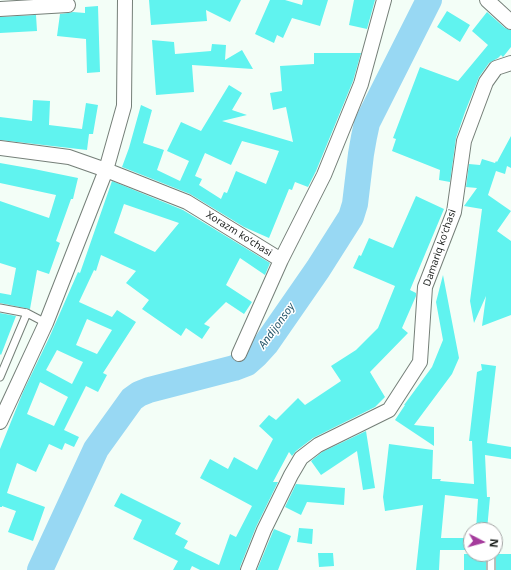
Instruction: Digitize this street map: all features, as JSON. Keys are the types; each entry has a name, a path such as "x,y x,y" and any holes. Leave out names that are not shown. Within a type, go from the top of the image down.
{"street":[{"path":"0,422 46,323 106,170 124,106 124,0"},
{"name":"Xorazm koʻchasi","path":"0,148 69,157 187,202 281,260 324,175 361,84 384,0"},
{"path":"487,0 511,22"},
{"path":"0,9 68,4"},
{"name":"Damariq koʻchasi","path":"248,570 264,530 301,458 318,445 389,410 420,362 425,287 454,212 464,141 486,82 496,68 511,63"},
{"path":"239,354 281,260"}],"lane":[{"path":"0,308 26,313 46,323"},
{"path":"0,377 26,313"}],"building":[{"path":"149,0 241,0 230,22 206,10 207,21 151,25"},
{"path":"270,0 285,0 302,5 303,0 328,0 320,26 292,18 283,38 277,35 274,43 255,34"},
{"path":"354,0 375,0 367,29 349,25"},
{"path":"98,6 100,72 87,73 86,39 57,36 60,14 73,12 85,13 85,7"},
{"path":"447,11 470,25 460,42 437,27"},
{"path":"487,12 505,28 511,30 511,47 503,57 501,55 489,63 479,77 456,138 450,182 439,180 440,170 392,151 396,139 393,138 420,67 458,81 488,45 472,31"},
{"path":"36,15 37,31 0,33 0,17"},
{"path":"152,40 174,42 175,54 211,51 212,44 226,45 225,60 242,50 253,69 192,65 194,92 156,95"},
{"path":"314,53 361,53 353,81 316,171 308,187 295,182 292,190 289,189 269,238 244,227 190,194 122,167 141,105 152,110 143,143 164,150 157,170 180,181 189,161 167,151 181,122 201,131 229,85 242,93 232,110 247,115 222,121 293,142 286,107 273,110 270,93 282,91 280,66 314,64","holes":["242,141 279,151 266,184 236,171 227,193 224,192 221,199 199,185 202,179 195,176 205,153 231,165"]},
{"path":"33,100 50,101 49,125 82,129 86,103 98,105 93,134 89,134 87,150 0,140 0,117 32,121"},
{"path":"511,136 511,168 507,166 505,174 496,171 488,195 511,211 497,231 511,241 511,315 482,326 486,296 474,323 470,301 482,209 464,206 477,188 466,187 469,164 480,165 482,159 495,163 496,161 497,162"},
{"path":"0,163 78,178 73,199 71,199 56,241 60,243 49,274 37,270 30,309 0,303 0,293 11,295 16,268 0,263 0,201 49,218 56,195 0,183"},
{"path":"112,181 183,210 270,263 265,275 240,258 226,285 252,302 244,314 226,302 204,324 210,327 202,339 186,328 181,336 142,309 149,300 126,283 136,271 101,255 96,271 94,270 79,302 112,317 117,310 136,322 103,373 107,375 98,392 86,386 64,430 79,437 74,447 65,443 62,450 49,444 36,472 17,463 7,493 45,507 33,541 8,532 16,511 2,506 0,507 0,449 23,392 78,272 80,273","holes":["124,204 179,223 155,252 114,233","87,319 112,330 97,354 76,345","57,350 83,362 72,384 46,370","40,382 68,397 54,426 27,414"]},
{"path":"416,196 444,209 410,290 416,293 416,296 402,328 408,333 370,372 385,397 375,407 313,438 292,456 289,452 273,482 278,482 256,527 240,570 200,570 192,566 190,570 173,570 178,561 133,539 142,520 114,506 121,493 181,523 175,534 188,541 184,548 219,565 230,534 236,537 252,506 200,478 210,459 228,469 234,457 257,470 273,439 259,426 269,415 276,420 298,398 305,405 341,381 331,366 356,350 378,328 395,286 353,268 359,255 361,256 369,238 393,248"},
{"path":"443,275 459,358 452,374 414,425 434,427 434,446 395,420 404,405 432,367 443,340 436,302"},
{"path":"0,313 16,316 1,355 0,354"},
{"path":"481,364 496,366 487,443 511,447 511,459 485,455 487,497 490,497 488,522 477,522 478,499 445,495 441,538 463,538 463,550 440,550 439,570 416,570 423,505 385,511 383,497 389,444 433,450 432,479 474,484 472,441 469,441 477,372 482,370"},
{"path":"366,431 375,488 363,490 357,451 321,475 311,461 322,452"},
{"path":"296,484 345,488 344,505 307,502 301,515 285,507"},
{"path":"299,528 313,529 312,544 297,542"},
{"path":"274,529 291,536 278,570 257,570"},
{"path":"318,553 333,553 334,566 319,567"},
{"path":"503,554 511,554 511,570 496,570 496,562 503,562"},
{"path":"464,562 486,562 486,570 464,570"}],"waterway":[{"name":"Andijonsoy","path":"40,570 96,449 132,399 149,390 234,368 247,363 266,344 318,269 351,217 355,204 361,154 367,123 429,0"}]}
